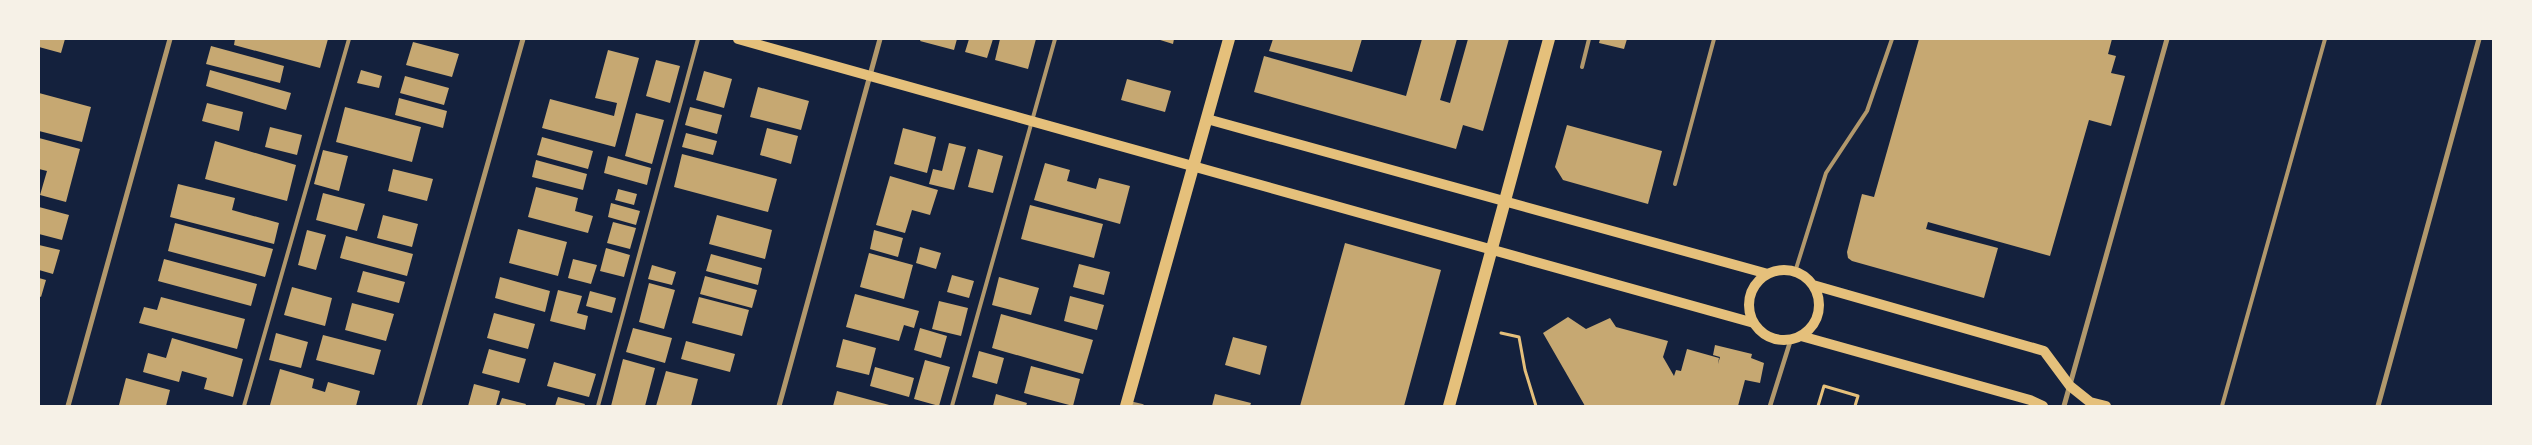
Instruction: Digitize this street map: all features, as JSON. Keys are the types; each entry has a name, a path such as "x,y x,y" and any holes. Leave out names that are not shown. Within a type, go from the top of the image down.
{"main road":[{"path":"738,39 1754,323 1770,337 1796,338 2014,396 2043,406"},
{"path":"1127,404 1229,39"},
{"path":"1449,406 1549,39"},
{"path":"1206,119 1768,274"},
{"path":"1754,323 1750,313 1749,301 1752,290 1759,280 1777,271 1795,272 1813,284 1818,295 1818,313 1810,329 1796,338"},
{"path":"1813,284 2044,351 2070,386 2090,402 2106,406"}],"street":[{"path":"68,406 170,39"},
{"path":"419,406 523,39"},
{"path":"779,406 880,39"},
{"path":"2064,406 2167,39"},
{"path":"2378,406 2479,39"},
{"path":"1770,406 1796,338"}],"lane":[{"path":"244,406 349,39"},
{"path":"598,406 698,39"},
{"path":"952,406 1055,39"},
{"path":"1582,67 1589,39"},
{"path":"1675,184 1714,39"},
{"path":"1795,272 1826,173 1867,111 1892,39"},
{"path":"2222,406 2325,39"},
{"path":"1127,404 1142,406"}],"path":[{"path":"1501,334 1519,337 1525,370 1536,406"},
{"path":"1818,406 1824,386 1858,396 1855,406"}],"building":[{"path":"39,39 65,39 61,53 39,47"},
{"path":"235,39 328,39 320,68 234,45"},
{"path":"921,39 957,39 954,50 920,41"},
{"path":"969,39 993,39 987,58 965,52"},
{"path":"1000,39 1036,39 1028,69 995,60"},
{"path":"1157,39 1174,39 1173,44"},
{"path":"1273,39 1362,39 1352,72 1269,51"},
{"path":"1422,39 1457,39 1440,100 1450,103 1468,39 1509,39 1483,131 1463,125 1456,149 1254,92 1264,56 1406,96"},
{"path":"1600,39 1627,39 1624,49 1599,43"},
{"path":"1919,39 2112,39 2108,54 2116,56 2111,73 2125,76 2111,126 2089,120 2050,256 1928,222 1926,229 1998,248 1984,298 1852,261 1848,258 1847,252 1862,194 1874,197"},
{"path":"413,42 459,54 452,77 406,65"},
{"path":"211,46 284,66 280,83 206,64"},
{"path":"608,50 639,58 615,147 542,128 550,99 614,116 617,103 595,98"},
{"path":"656,60 680,66 670,103 646,96"},
{"path":"210,70 291,93 286,110 206,86"},
{"path":"361,70 382,76 379,88 357,83"},
{"path":"704,71 732,79 724,108 696,100"},
{"path":"405,76 449,88 444,105 400,93"},
{"path":"1127,79 1171,91 1165,112 1121,100"},
{"path":"758,87 809,101 801,130 750,117"},
{"path":"39,93 91,107 82,142 39,131"},
{"path":"399,98 447,111 443,128 395,115"},
{"path":"207,103 243,112 239,131 202,121"},
{"path":"345,107 421,127 412,162 336,142"},
{"path":"690,107 722,115 717,134 685,125"},
{"path":"636,113 664,120 652,164 625,156"},
{"path":"1567,125 1662,151 1648,204 1563,180 1555,167"},
{"path":"270,127 302,135 297,155 265,147"},
{"path":"767,128 798,136 791,164 760,155"},
{"path":"903,128 936,137 927,173 894,164"},
{"path":"686,133 717,141 713,155 682,147"},
{"path":"542,137 593,151 588,169 537,155"},
{"path":"39,138 80,149 66,202 40,195 47,171 39,169"},
{"path":"215,141 296,165 287,201 205,179"},
{"path":"949,143 966,147 954,190 929,184 933,169 942,171"},
{"path":"978,149 1003,156 993,193 968,187"},
{"path":"323,150 348,156 339,191 314,184"},
{"path":"682,154 777,179 768,212 674,187"},
{"path":"608,156 651,168 647,185 604,173"},
{"path":"536,160 587,174 583,190 532,177"},
{"path":"1045,163 1070,170 1067,181 1096,189 1099,178 1130,186 1120,224 1034,200"},
{"path":"393,169 433,179 427,201 388,191"},
{"path":"890,176 938,190 930,215 912,210 905,233 876,225"},
{"path":"178,184 235,198 232,210 279,223 274,244 170,217"},
{"path":"536,187 578,198 575,211 593,216 588,233 528,217"},
{"path":"618,189 637,194 634,205 615,200"},
{"path":"323,193 365,204 357,231 316,220"},
{"path":"611,203 640,211 636,225 608,217"},
{"path":"1030,205 1103,224 1094,258 1021,239"},
{"path":"39,207 69,215 62,240 39,234"},
{"path":"383,215 418,224 412,247 377,238"},
{"path":"717,215 772,230 765,259 709,244"},
{"path":"613,222 636,228 630,249 607,243"},
{"path":"175,223 273,249 265,277 168,251"},
{"path":"518,229 567,242 558,276 509,263"},
{"path":"307,230 326,235 316,270 298,265"},
{"path":"874,230 903,238 898,257 870,249"},
{"path":"346,236 413,254 407,276 340,258"},
{"path":"1345,243 1441,270 1404,406 1300,406"},
{"path":"39,245 60,250 53,274 39,270"},
{"path":"920,247 941,253 936,269 916,263"},
{"path":"606,248 630,255 624,277 600,271"},
{"path":"869,253 913,265 904,299 860,287"},
{"path":"711,254 762,268 758,285 706,271"},
{"path":"164,259 257,284 251,306 158,281"},
{"path":"573,259 597,265 591,284 568,278"},
{"path":"1079,264 1110,272 1104,295 1073,287"},
{"path":"652,265 676,272 672,285 648,279"},
{"path":"363,271 405,282 399,303 357,292"},
{"path":"952,275 974,281 969,298 947,292"},
{"path":"705,276 757,290 752,308 700,294"},
{"path":"500,277 550,291 545,312 495,298"},
{"path":"999,277 1039,288 1031,315 992,305"},
{"path":"39,278 46,280 41,297 39,296"},
{"path":"649,283 675,290 664,329 639,322"},
{"path":"292,287 332,298 325,326 284,315"},
{"path":"558,290 582,296 577,313 588,316 585,330 550,321"},
{"path":"590,291 616,298 612,313 586,306"},
{"path":"855,294 919,311 914,328 904,325 899,341 846,327"},
{"path":"1070,296 1104,305 1097,330 1064,321"},
{"path":"161,297 245,319 237,349 139,323 144,307 157,310"},
{"path":"699,297 749,310 742,336 692,323"},
{"path":"939,301 968,308 961,336 932,329"},
{"path":"352,303 394,314 386,341 345,330"},
{"path":"494,313 535,324 528,349 487,338"},
{"path":"1001,314 1093,340 1083,374 992,348"},
{"path":"1568,317 1586,329 1610,318 1616,327 1668,341 1663,357 1674,376 1676,370 1681,371 1687,349 1719,358 1718,364 1720,357 1713,355 1715,345 1752,354 1751,358 1764,363 1760,383 1745,380 1738,406 1585,406 1543,333"},
{"path":"633,328 672,338 665,363 626,352"},
{"path":"920,328 947,336 941,358 914,350"},
{"path":"276,333 308,342 301,368 269,360"},
{"path":"323,335 381,350 374,375 316,360"},
{"path":"1233,337 1267,346 1260,375 1225,365"},
{"path":"172,338 243,359 233,397 204,389 207,378 182,371 179,382 143,372 148,353 166,358"},
{"path":"843,339 876,348 869,375 836,367"},
{"path":"686,341 735,354 730,372 681,359"},
{"path":"489,349 526,359 519,383 482,373"},
{"path":"979,351 1004,358 997,384 972,377"},
{"path":"623,359 655,368 645,406 611,406"},
{"path":"925,360 950,367 939,406 914,399"},
{"path":"554,362 596,374 589,397 547,386"},
{"path":"1031,366 1080,379 1073,406 1024,393"},
{"path":"875,367 914,378 909,397 870,386"},
{"path":"280,369 314,379 312,388 325,392 328,382 360,391 356,406 270,405"},
{"path":"666,371 698,379 691,406 656,406"},
{"path":"126,378 170,390 166,406 119,405"},
{"path":"474,384 500,391 496,406 468,406"},
{"path":"837,391 893,406 833,406"},
{"path":"996,394 1027,403 1026,406 993,406"},
{"path":"1215,394 1251,403 1250,406 1212,406"},
{"path":"558,397 585,404 584,406 555,406"},
{"path":"502,398 526,404 525,406 499,406"}]}
